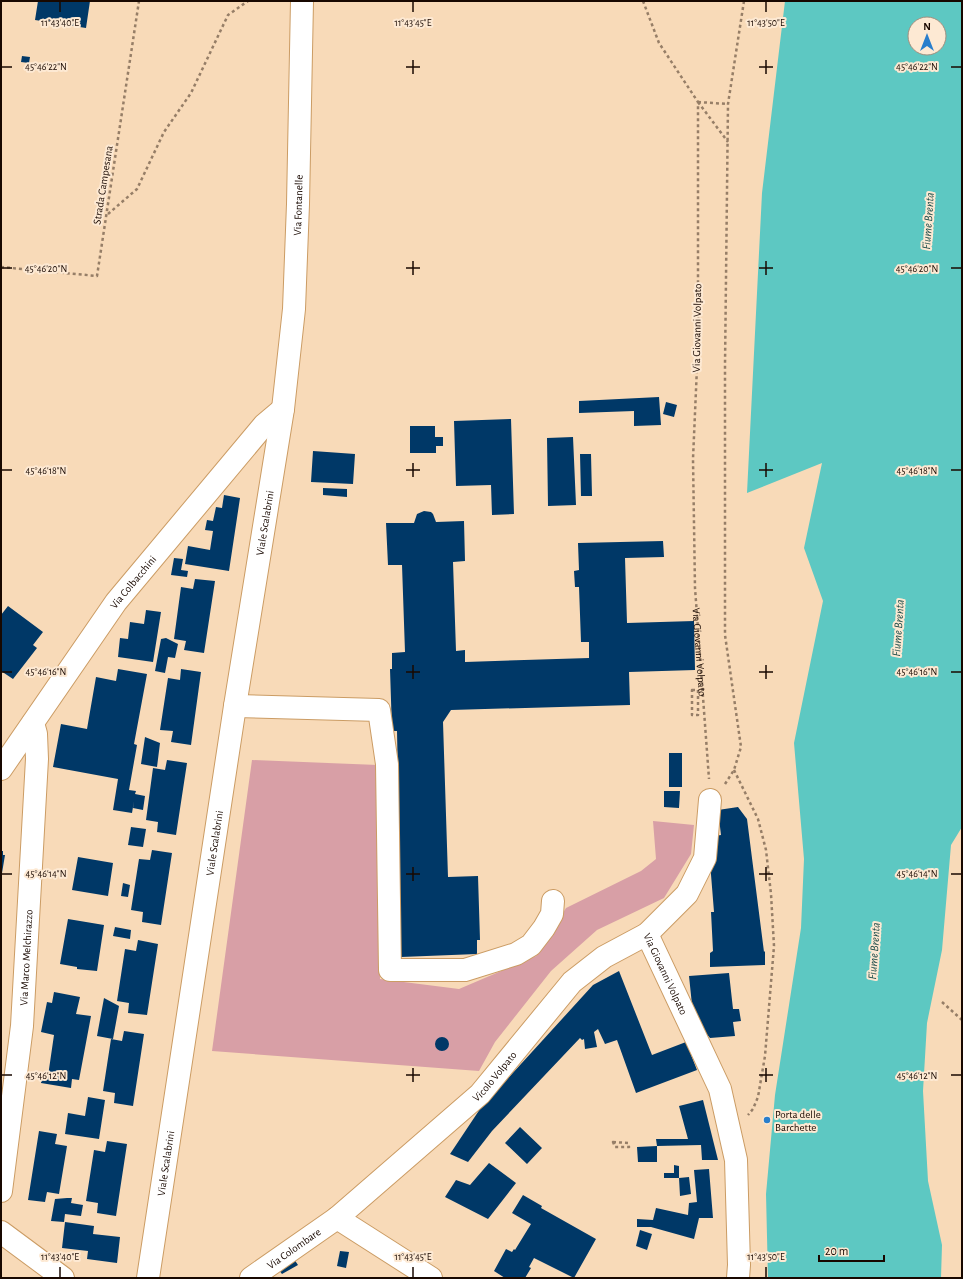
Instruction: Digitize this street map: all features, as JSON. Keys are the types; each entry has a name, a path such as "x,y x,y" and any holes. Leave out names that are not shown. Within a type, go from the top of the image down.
{"street":[{"name":"Via Fontanelle","path":"283,409 294,309 298,204 302,1"},
{"name":"Viale Scalabrini","path":"148,1278 235,706 283,409"},
{"name":"Via Colbacchini","path":"1,770 116,602 264,425 283,409"},
{"path":"235,706 379,710 386,764 390,970 465,970 516,954 531,945 544,928 552,914 553,901"},
{"name":"Via Marco Melchirazzo","path":"1,1191 22,1026 37,759 36,734 33,723"},
{"name":"Via Giovanni Volpato","path":"710,800 705,858 687,894 647,934 720,1089 736,1160 738,1278"},
{"name":"Vicolo Volpato","path":"337,1218 480,1094 572,982 604,957 647,934"},
{"path":"337,1218 431,1278"},
{"name":"Via Colombare","path":"251,1278 337,1218"},
{"path":"1,1232 63,1278"}],"path":[{"name":"Strada Campesana","path":"1,267 97,276 139,1"},
{"path":"107,214 137,189 164,132 191,93 228,15 248,1"},
{"path":"643,1 660,42 698,102 728,142"},
{"path":"744,1 728,104 725,358 725,635 741,747 734,770 758,819 766,850 771,894 774,946 765,1056 758,1097 746,1120"},
{"path":"698,102 728,104"},
{"name":"Via Giovanni Volpato","path":"698,102 698,344 692,459 694,573 710,800"},
{"path":"692,690 698,690 698,715 692,715 692,690"},
{"path":"942,1002 962,1020"},
{"path":"613,1142 628,1142 629,1147 615,1147 613,1142"}],"shaded area":[{"path":"252,760 378,765 380,979 459,989 536,956 566,908 641,871 656,859 653,821 694,825 691,854 664,898 597,930 551,971 495,1042 479,1071 212,1051"}],"water":[{"name":"Fiume Brenta","path":"785,1 962,1 962,827 951,845 942,950 927,1023 923,1091 928,1181 942,1245 941,1278 768,1278 766,1194 775,1095 801,928 804,859 794,743 823,601 804,548 822,463 747,493 762,193"}],"building":[{"path":"38,1 90,1 86,28 35,20"},
{"path":"22,56 30,57 29,63 21,62"},
{"path":"659,397 661,425 634,426 634,411 579,413 579,401"},
{"path":"666,402 677,405 674,417 663,414"},
{"path":"511,419 514,514 492,515 491,485 456,486 454,421"},
{"path":"410,426 435,426 435,437 443,437 443,446 436,446 436,453 410,453"},
{"path":"573,437 576,505 548,506 547,438"},
{"path":"313,451 355,454 353,484 311,482"},
{"path":"580,454 591,454 592,496 581,496"},
{"path":"323,488 347,489 347,497 323,495"},
{"path":"224,495 240,498 229,571 185,564 188,546 210,550 213,531 205,530 207,520 213,521 216,507 222,508"},
{"path":"424,511 431,512 436,522 464,521 465,561 453,562 456,651 465,650 465,662 589,658 589,642 581,642 579,587 575,587 574,571 579,570 578,543 663,541 664,557 625,558 627,623 694,621 695,670 629,672 630,705 451,710 443,722 448,877 478,876 480,940 477,940 477,954 401,957 395,879 400,879 397,731 392,731 390,669 392,669 392,653 405,652 402,565 388,565 386,523 414,523 417,514"},
{"path":"174,558 183,559 181,570 188,571 187,577 171,575"},
{"path":"195,579 215,581 204,653 184,650 186,641 174,639 181,587 193,589"},
{"path":"8,606 43,632 33,645 37,648 13,679 1,671 1,615"},
{"path":"146,610 161,612 153,662 118,657 120,638 128,639 130,622 144,624"},
{"path":"166,638 178,644 175,658 168,657 165,673 155,671 161,639"},
{"path":"118,669 147,674 134,744 137,745 129,790 136,791 135,794 145,796 143,810 133,808 134,801 132,813 113,810 118,779 53,767 61,724 87,729 96,677 116,681"},
{"path":"181,669 201,672 191,745 171,742 173,731 160,730 168,678 180,680"},
{"path":"145,737 160,743 157,767 141,764"},
{"path":"669,753 682,753 682,787 669,787"},
{"path":"167,760 187,763 176,835 157,832 158,822 146,820 153,768 165,770"},
{"path":"664,791 680,791 679,808 664,807"},
{"path":"738,807 747,819 764,952 765,951 765,965 710,967 710,953 713,951 711,912 714,912 708,837 721,835 718,810"},
{"path":"131,827 146,829 143,847 128,845"},
{"path":"152,850 172,853 161,925 142,922 143,912 131,910 139,859 150,860"},
{"path":"1,851 3,851 3,855 5,855 2,873"},
{"path":"78,857 113,863 108,896 72,890"},
{"path":"123,883 130,885 128,897 121,896"},
{"path":"68,919 104,925 97,971 77,969 77,967 60,964"},
{"path":"115,927 131,930 130,939 113,936"},
{"path":"138,940 158,944 147,1015 128,1013 129,1003 117,1001 125,949 136,951"},
{"path":"619,971 652,1055 686,1042 697,1070 636,1093 617,1040 605,1044 598,1029 594,1032 597,1047 585,1049 584,1039 582,1040 580,1038 492,1131 468,1162 450,1154 480,1109 593,985"},
{"path":"729,973 733,1009 739,1009 741,1021 733,1022 735,1036 710,1038 698,1024 694,1024 689,976"},
{"path":"54,992 80,997 76,1014 91,1016 79,1080 72,1079 71,1088 41,1083 42,1075 48,1076 54,1035 41,1032 47,1002 52,1003"},
{"path":"104,998 119,1006 113,1039 97,1036"},
{"path":"124,1031 144,1034 133,1106 114,1103 115,1093 103,1091 111,1039 122,1041"},
{"path":"439,1037 445,1037 449,1041 449,1047 445,1051 439,1051 435,1047 435,1041"},
{"path":"88,1097 105,1100 99,1139 65,1134 68,1113 85,1116"},
{"path":"703,1100 718,1160 702,1160 701,1145 657,1146 656,1139 688,1139 679,1106"},
{"path":"520,1127 542,1148 527,1164 505,1143"},
{"path":"39,1131 57,1134 55,1144 67,1146 59,1194 47,1192 45,1202 28,1200"},
{"path":"107,1141 127,1144 116,1216 97,1213 98,1203 86,1201 94,1150 105,1152"},
{"path":"657,1146 657,1162 638,1162 637,1147"},
{"path":"489,1163 516,1183 488,1219 445,1197 456,1180 470,1185"},
{"path":"674,1165 679,1166 679,1178 664,1178 664,1173 674,1173"},
{"path":"709,1169 713,1218 699,1218 694,1239 651,1227 637,1227 637,1219 653,1220 656,1208 688,1215 689,1203 697,1202 694,1170"},
{"path":"689,1177 691,1194 680,1196 679,1178"},
{"path":"523,1195 542,1206 541,1208 596,1239 574,1278 534,1258 529,1267 531,1268 525,1278 505,1278 494,1271 506,1249 512,1252 514,1249 515,1250 531,1224 512,1213"},
{"path":"72,1198 71,1203 83,1205 81,1216 65,1214 64,1222 51,1221 55,1199"},
{"path":"65,1222 94,1226 93,1234 120,1237 117,1263 87,1259 88,1251 62,1248"},
{"path":"640,1230 652,1234 647,1250 636,1246"},
{"path":"340,1251 349,1252 346,1268 337,1266"},
{"path":"294,1259 298,1265 282,1274 278,1269"}],"place":[{"name":"Porta delle Barchette","path":"767,1120"}]}
